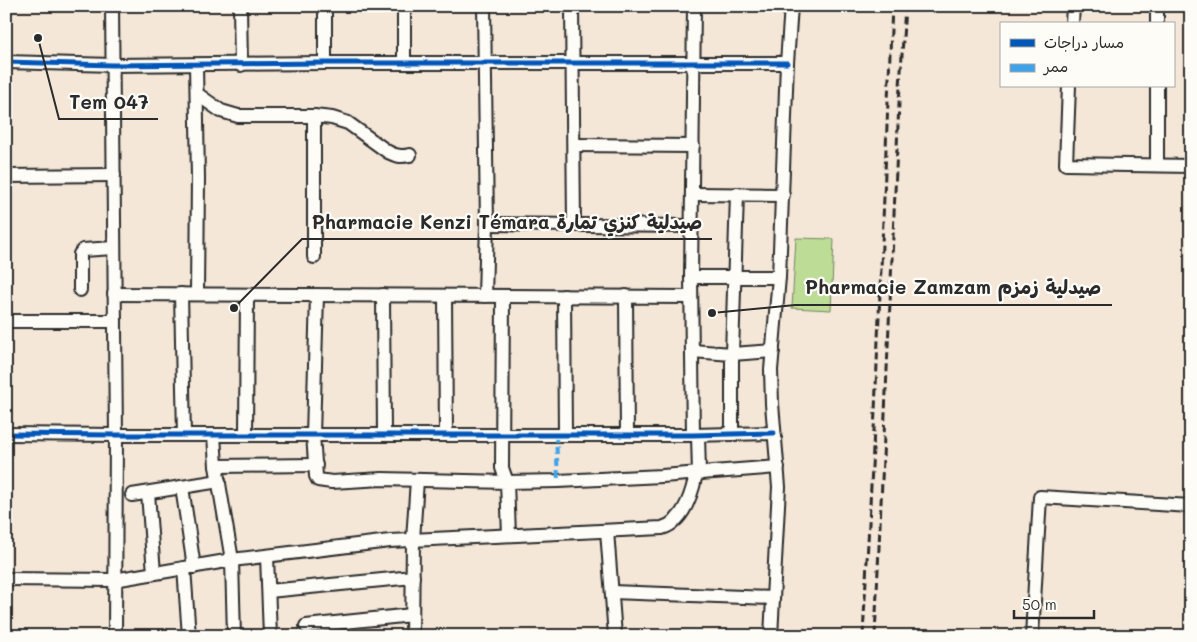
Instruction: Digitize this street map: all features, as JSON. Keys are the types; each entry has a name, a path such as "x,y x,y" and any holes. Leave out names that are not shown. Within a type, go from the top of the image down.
{"street":[{"path":"112,6 116,435 115,636"},
{"path":"240,6 241,65"},
{"path":"325,6 325,63"},
{"path":"404,6 404,63"},
{"path":"484,6 487,224 485,296"},
{"path":"572,6 574,224"},
{"path":"6,579 114,580 232,560 390,541 652,529 673,524 685,508 697,474 691,297 694,6"},
{"path":"771,636 778,506 778,467 774,434 771,370 779,277 791,6"},
{"path":"1072,22 1073,6"},
{"path":"1157,6 1157,22"},
{"path":"6,62 113,66 325,63 787,63"},
{"path":"196,65 198,178 197,294"},
{"path":"1070,88 1066,164 1191,166"},
{"path":"1157,88 1157,165"},
{"path":"197,94 221,111 238,116 314,116 332,118 348,123 366,134 380,148 394,156 410,154"},
{"path":"314,116 314,257"},
{"path":"574,144 693,146"},
{"path":"6,176 114,175"},
{"path":"693,194 782,195"},
{"path":"732,434 732,354 737,194"},
{"path":"487,224 691,226"},
{"path":"80,290 80,254 83,250 114,248"},
{"path":"691,277 779,277"},
{"path":"114,294 691,297"},
{"path":"181,294 184,435"},
{"path":"246,435 247,295"},
{"path":"317,295 313,435 316,476 318,480 324,482 382,479 507,482 558,481 697,474 778,467"},
{"path":"382,295 384,434"},
{"path":"445,296 446,434"},
{"path":"503,296 502,468 507,482 509,535"},
{"path":"564,296 565,434"},
{"path":"626,296 627,435"},
{"path":"6,320 115,321"},
{"path":"692,352 732,354 773,351"},
{"path":"6,434 774,434"},
{"path":"214,435 216,466 232,560 234,636"},
{"path":"216,466 316,465"},
{"path":"412,636 413,540 417,480"},
{"path":"132,495 219,481"},
{"path":"182,487 189,567 189,636"},
{"path":"148,493 154,573"},
{"path":"1032,636 1040,497 1191,506"},
{"path":"607,531 615,636"},
{"path":"267,556 270,636"},
{"path":"269,591 413,577"},
{"path":"612,592 773,598"},
{"path":"306,626 412,615"}],"green space":[{"path":"796,238 834,239 831,310 792,308"}],"railway":[{"path":"863,636 875,411 892,6"},
{"path":"875,636 905,6"}],"marked path":[{"path":"556,434 558,481"}],"cycle path":[{"path":"6,62 113,65 787,63"},
{"path":"6,434 693,435 774,433"}],"place":[{"name":"Tem 047","path":"38,38"},
{"name":"Pharmacie Kenzi Témara صيدلية كنزي تمارة","path":"234,308"},
{"name":"Pharmacie Zamzam صيدلية زمزم","path":"712,313"}]}
